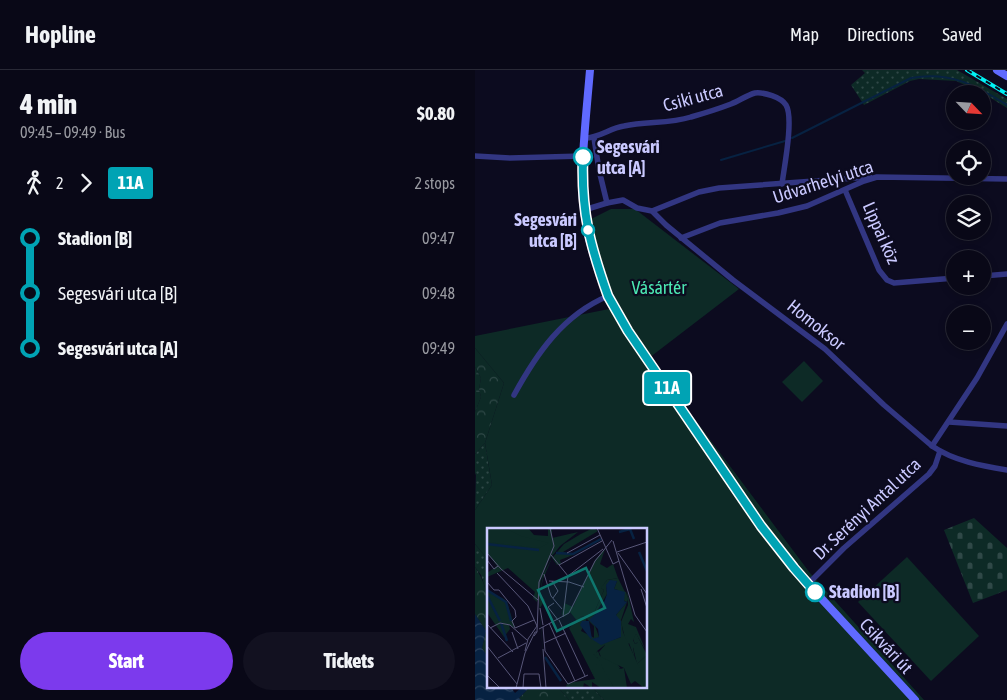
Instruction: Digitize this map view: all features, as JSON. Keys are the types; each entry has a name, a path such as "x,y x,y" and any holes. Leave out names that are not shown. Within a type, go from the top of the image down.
{"street":[{"name":"Csikvári út","path":"590,70 583,156 585,210 593,251 608,296 628,331 772,541 808,584 915,700"},
{"path":"997,70 1007,76"},
{"name":"Csiki utca","path":"585,138 594,138 625,125 663,123 690,117 723,107 752,94 758,93 771,96 781,100 786,105 789,113 782,184"},
{"path":"594,138 607,203"},
{"path":"475,156 510,158 583,156"},
{"path":"652,211 699,192 732,186 877,177"},
{"name":"Udvarhelyi utca","path":"681,238 720,223 800,208 877,177 1007,179"},
{"name":"Lippai köz","path":"845,190 879,270 887,280 895,283 946,279"},
{"name":"Homoksor","path":"585,210 623,200 637,208 652,211 681,238 733,280 825,350 884,406 940,452 978,465 1007,470"},
{"path":"991,275 1007,274"},
{"path":"514,395 535,360 563,325 591,303 608,296"},
{"path":"932,446 977,378 1007,324"},
{"path":"949,422 1007,426"},
{"name":"Dr. Serényi Antal utca","path":"808,584 844,548 929,474 935,466 940,452"}],"green space":[{"path":"862,70 957,70 983,85 965,85 956,81 919,79 910,81 864,105 851,85 865,73"},
{"path":"991,90 1007,99 1007,108 991,98"},
{"name":"Vásártér","path":"611,209 635,209 739,289 649,358 810,573 924,700 604,700 593,688 647,688 647,528 487,528 487,559 475,544 475,510 492,485 485,443 504,383 475,348 475,336 614,308 585,222"},
{"path":"475,348 504,383 485,443 475,454 475,412 481,397 479,389 481,378 475,367"},
{"path":"804,361 823,381 802,402 782,382"},
{"path":"475,367 481,378 479,389 481,397 475,412"},
{"path":"485,443 492,485 475,510 475,454"},
{"path":"974,518 1007,548 1007,590 973,603 944,530"},
{"path":"475,544 487,559 487,594 481,575 475,567"},
{"path":"907,557 979,636 931,681 858,602"},
{"path":"475,567 481,577 487,596 487,656 482,648 486,631 475,614"},
{"path":"529,688 559,688 569,700 521,700 519,698"},
{"path":"559,688 593,688 604,700 569,700"}],"water":[{"path":"475,614 486,631 482,648 487,656 487,688 511,688 515,693 521,688 529,688 519,698 521,700 475,700"}],"waterway":[{"path":"792,138 911,78 938,76 962,81 984,91 1007,105"},
{"path":"721,160 785,141"}],"railway":[{"path":"967,70 1007,94"}],"bus line":[{"name":"11A","path":"583,157 583,196 589,238 608,296 628,331 749,509 772,541 815,592"}],"place":[{"name":"Segesvári utca [A]","path":"583,157"},
{"name":"Segesvári utca [B]","path":"588,230"},
{"name":"Stadion [B]","path":"815,592"}]}
